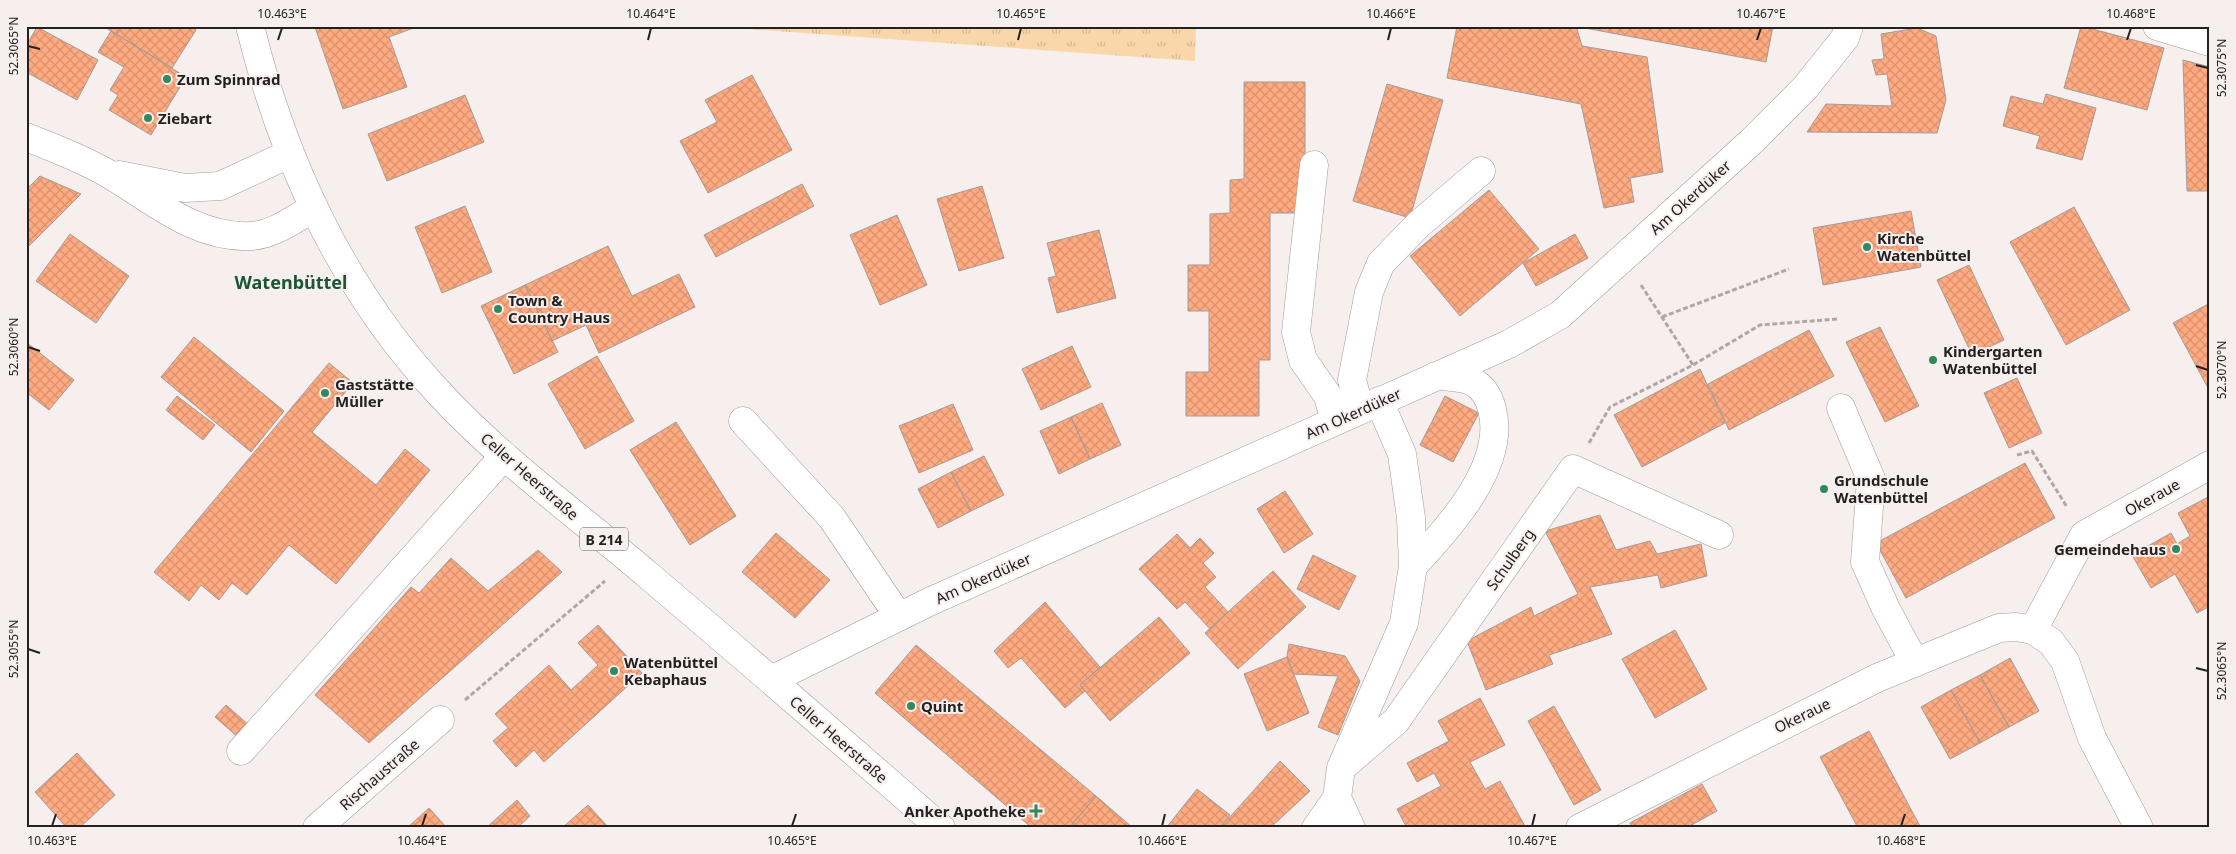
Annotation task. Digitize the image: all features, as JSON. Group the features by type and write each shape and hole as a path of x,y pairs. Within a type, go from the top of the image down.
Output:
{"street":[{"name":"Celler Heerstraße","path":"250,26 266,86 290,154 314,208 340,259 372,309 440,394 504,456 772,680 941,828"},
{"name":"Am Okerdüker","path":"772,680 929,602 1510,344 1560,315 1752,141 1806,88 1845,38 1850,26"},
{"path":"2157,26 2210,42"},
{"path":"26,137 106,172 163,210 218,234 252,236 267,232 314,208"},
{"path":"106,172 185,188 220,186 290,154"},
{"path":"1314,165 1296,332 1303,360 1328,396 1358,411 1402,454 1411,518 1412,566 1404,623 1341,768 1337,798 1316,828"},
{"path":"1358,411 1352,380 1369,292 1381,263 1419,224 1481,171"},
{"path":"1412,566 1442,535 1470,494 1486,467 1493,444 1495,420 1489,397 1476,382 1459,377 1435,376"},
{"path":"1841,408 1871,479 1865,562 1886,609 1915,663"},
{"path":"743,421 832,518 899,617"},
{"path":"241,751 504,456"},
{"name":"Okeraue","path":"2084,536 2210,465"},
{"path":"1573,469 1719,535"},
{"name":"Schulberg","path":"1341,768 1396,721 1573,469"},
{"path":"2032,630 2084,536"},
{"name":"Okeraue","path":"1580,828 1877,678 1999,628 2016,627 2032,630 2051,642 2065,661 2092,738 2139,828"},
{"name":"Rischaustraße","path":"317,828 440,720"},
{"path":"1337,798 1351,828"}],"path":[{"path":"1624,257 1693,365"},
{"path":"1662,317 1789,269"},
{"path":"1573,469 1610,407 1693,365 1760,325 1837,319"},
{"path":"2017,454 2032,451 2084,536"},
{"path":"440,720 630,560"}],"green space":[{"path":"705,26 1196,26 1195,61"}],"building":[{"path":"103,26 120,26 116,34"},
{"path":"120,26 190,26 196,30 172,68 116,34"},
{"path":"419,26 389,37 407,87 343,109 315,27"},
{"path":"1457,26 1576,26 1582,46 1647,57 1663,172 1630,178 1634,202 1604,208 1581,104 1447,78"},
{"path":"1585,26 1773,26 1766,62 1585,28"},
{"path":"2081,26 2164,48 2147,110 2064,88"},
{"path":"37,27 98,60 77,100 26,72 26,46"},
{"path":"1917,28 1936,36 1946,100 1937,133 1807,132 1826,104 1892,106 1887,74 1876,75 1872,60 1884,59 1881,34"},
{"path":"111,31 186,77 151,135 109,110 118,95 110,90 124,67 98,52"},
{"path":"2183,60 2210,67 2210,191 2187,191"},
{"path":"752,75 792,150 708,193 680,141 717,122 705,100"},
{"path":"1244,82 1305,82 1305,213 1270,213 1270,360 1259,360 1259,416 1186,416 1186,372 1209,372 1209,311 1188,311 1188,265 1210,265 1210,214 1230,213 1230,180 1244,179"},
{"path":"1387,84 1443,100 1410,218 1353,201"},
{"path":"2046,94 2096,108 2082,160 2036,148 2040,136 2003,126 2011,96 2043,104"},
{"path":"465,95 484,142 387,181 368,134"},
{"path":"40,176 81,194 26,249 26,190"},
{"path":"802,184 814,206 716,257 704,235"},
{"path":"982,186 1004,258 959,271 937,199"},
{"path":"1489,190 1539,249 1460,316 1410,256"},
{"path":"465,206 492,272 442,293 415,227"},
{"path":"2074,207 2130,310 2066,345 2010,242"},
{"name":"Kirche Watenbüttel","path":"1911,211 1921,267 1823,285 1813,228"},
{"path":"897,215 927,285 880,305 850,235"},
{"path":"1099,230 1116,298 1057,313 1048,278 1056,276 1047,243"},
{"path":"70,234 129,276 96,323 36,281"},
{"path":"1575,234 1588,258 1536,286 1523,263"},
{"path":"608,246 632,296 679,274 695,307 599,353 586,325 552,341 525,285"},
{"path":"1969,265 2004,340 1972,355 1937,280"},
{"path":"525,285 558,352 514,374 481,306"},
{"path":"2210,303 2210,387 2208,388 2173,323"},
{"path":"1880,327 1919,406 1885,422 1846,342"},
{"path":"1809,330 1834,376 1729,430 1708,384"},
{"path":"194,337 284,411 251,452 161,377"},
{"path":"26,342 74,380 49,410 26,392"},
{"path":"1072,346 1091,387 1041,410 1022,369"},
{"path":"597,356 634,421 585,449 548,384"},
{"path":"329,363 353,383 312,432 376,485 405,449 430,470 336,584 289,545 247,595 232,583 219,600 201,585 189,601 154,572"},
{"path":"1700,369 1725,423 1642,467 1614,415"},
{"path":"2017,378 2042,433 2009,448 1984,393"},
{"path":"177,396 215,425 203,440 166,410"},
{"path":"1445,396 1479,413 1453,462 1420,445"},
{"path":"1102,403 1121,445 1090,459 1071,417"},
{"path":"953,404 973,450 919,473 899,426"},
{"path":"1071,417 1090,459 1059,474 1040,431"},
{"path":"676,422 736,516 690,545 630,450"},
{"path":"984,456 1004,495 971,511 951,472"},
{"path":"2025,463 2055,518 1906,598 1876,543"},
{"path":"951,472 971,511 938,528 918,489"},
{"path":"1285,491 1313,534 1284,553 1257,509"},
{"name":"Gemeindehaus","path":"2210,496 2210,606 2197,613 2175,574 2151,588 2132,555 2171,533 2177,544 2190,536 2178,513"},
{"path":"1600,515 1616,550 1650,541 1657,554 1701,544 1707,576 1661,588 1658,575 1590,587 1612,634 1549,655 1553,664 1486,690 1467,641 1531,607 1534,616 1578,594 1545,531"},
{"path":"776,533 830,580 795,618 742,572"},
{"path":"1177,534 1190,548 1200,538 1214,553 1203,563 1216,577 1205,587 1228,612 1210,629 1185,602 1177,609 1139,569"},
{"path":"538,550 562,572 369,743 315,695 411,587 419,593 451,558 488,591"},
{"path":"1313,555 1356,576 1339,610 1297,589"},
{"path":"1273,571 1306,607 1238,669 1205,633"},
{"path":"1045,602 1100,667 1080,685 1085,691 1065,708 1021,658 1008,668 994,651"},
{"path":"1159,617 1190,653 1110,721 1080,685"},
{"path":"598,625 642,673 544,762 534,750 516,767 493,741 508,728 495,714 549,665 571,690 598,665 578,643"},
{"path":"1675,630 1707,689 1655,718 1622,659"},
{"path":"1289,644 1345,656 1360,681 1338,735 1318,727 1338,676 1293,674 1287,657"},
{"path":"916,645 1096,796 1069,828 1032,828 875,693"},
{"path":"1287,657 1309,713 1267,731 1244,674"},
{"path":"2010,658 2039,711 2009,727 1980,675"},
{"path":"1980,675 2009,727 1980,743 1951,690"},
{"path":"1951,690 1980,743 1950,759 1921,707"},
{"path":"1480,698 1505,745 1470,762 1485,789 1500,781 1526,828 1407,828 1397,809 1441,786 1434,773 1417,782 1407,763 1449,741 1438,721"},
{"path":"226,705 250,726 239,738 215,717"},
{"path":"1554,706 1601,790 1574,805 1528,721"},
{"path":"1869,731 1921,828 1858,828 1820,757"},
{"path":"77,753 115,795 79,828 67,828 35,792"},
{"path":"1280,761 1310,791 1270,828 1220,828"},
{"path":"1702,784 1717,811 1686,828 1632,828 1630,823"},
{"path":"1197,789 1230,815 1220,828 1166,828"},
{"path":"1096,796 1133,828 1069,828"},
{"path":"517,800 530,816 517,828 486,828"},
{"path":"588,805 609,828 562,828"},
{"path":"429,808 447,828 407,828"}],"place":[{"name":"Zum Spinnrad","path":"167,79"},
{"name":"Ziebart","path":"148,118"},
{"name":"Kirche Watenbüttel","path":"1867,247"},
{"name":"Town & Country Haus","path":"498,309"},
{"name":"Kindergarten Watenbüttel","path":"1933,360"},
{"name":"Gaststätte Müller","path":"325,393"},
{"name":"Grundschule Watenbüttel","path":"1824,489"},
{"name":"Gemeindehaus","path":"2176,549"},
{"name":"Watenbüttel Kebaphaus","path":"614,671"},
{"name":"Quint","path":"911,706"},
{"name":"Anker Apotheke","path":"1036,811"}],"district":[{"name":"Watenbüttel","path":"291,282"}]}
